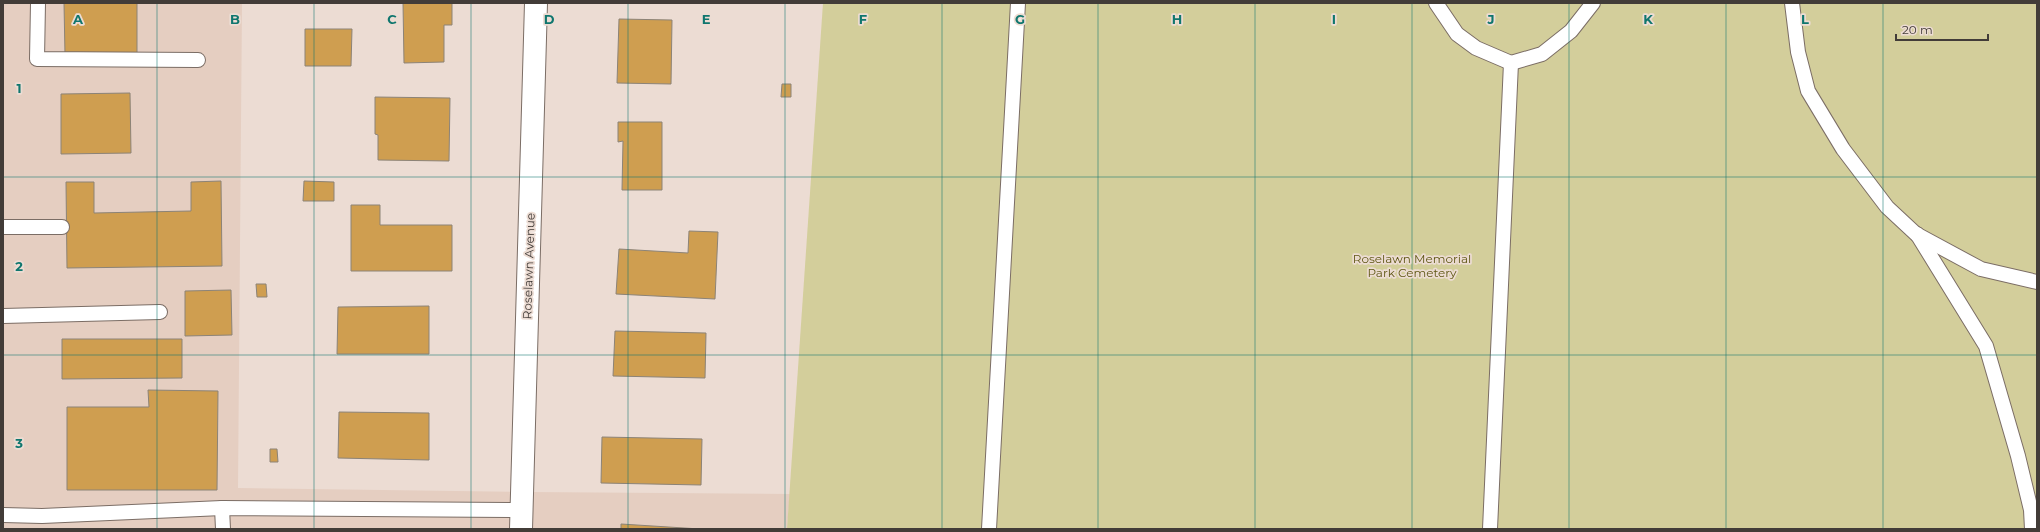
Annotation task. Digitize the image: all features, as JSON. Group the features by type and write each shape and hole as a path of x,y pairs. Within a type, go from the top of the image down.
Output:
{"street":[{"name":"Roselawn Avenue","path":"521,519 536,3"}],"lane":[{"path":"38,3 37,59 198,60"},
{"path":"989,529 1018,3"},
{"path":"1436,3 1457,34 1476,48 1511,63 1542,54 1571,31 1594,3"},
{"path":"1792,3 1798,52 1808,91 1843,149 1887,207 1916,234 1981,269 2037,282"},
{"path":"1490,529 1511,63"},
{"path":"3,227 62,227"},
{"path":"1916,234 1986,346 2018,456 2031,510 2032,529"},
{"path":"3,316 160,312"},
{"path":"222,508 223,529"},
{"path":"3,515 42,516 222,508 521,519"}],"shaded area":[{"path":"3,3 242,3 238,488 790,494 787,529 3,529"}],"green space":[{"name":"Roselawn Memorial Park Cemetery","path":"823,3 2037,3 2037,529 787,529"}],"building":[{"path":"64,3 137,3 137,54 65,55"},
{"path":"403,3 452,3 452,25 444,25 444,62 404,63"},
{"path":"619,19 672,20 671,84 617,83"},
{"path":"305,29 352,29 351,66 305,66"},
{"path":"782,84 791,84 791,97 781,97"},
{"path":"130,93 131,153 61,154 61,94"},
{"path":"375,97 450,98 449,161 378,160 378,135 375,134"},
{"path":"618,122 662,122 662,190 622,190 623,141 618,142"},
{"path":"221,181 222,266 67,268 66,182 94,182 94,213 191,211 191,182"},
{"path":"304,181 334,182 334,201 303,201"},
{"path":"351,205 380,205 380,225 452,225 452,271 351,271"},
{"path":"689,231 718,232 715,299 616,294 619,249 688,253"},
{"path":"256,284 266,284 267,297 257,297"},
{"path":"231,290 232,335 185,336 185,291"},
{"path":"429,306 429,354 337,354 338,307"},
{"path":"615,331 706,333 705,378 613,376"},
{"path":"62,339 182,339 182,378 62,379"},
{"path":"148,390 218,391 217,490 67,490 67,407 149,407"},
{"path":"339,412 429,413 429,460 338,458"},
{"path":"602,437 702,439 701,485 601,483"},
{"path":"270,449 277,449 278,462 270,462"},
{"path":"621,524 700,529 621,529"}]}
